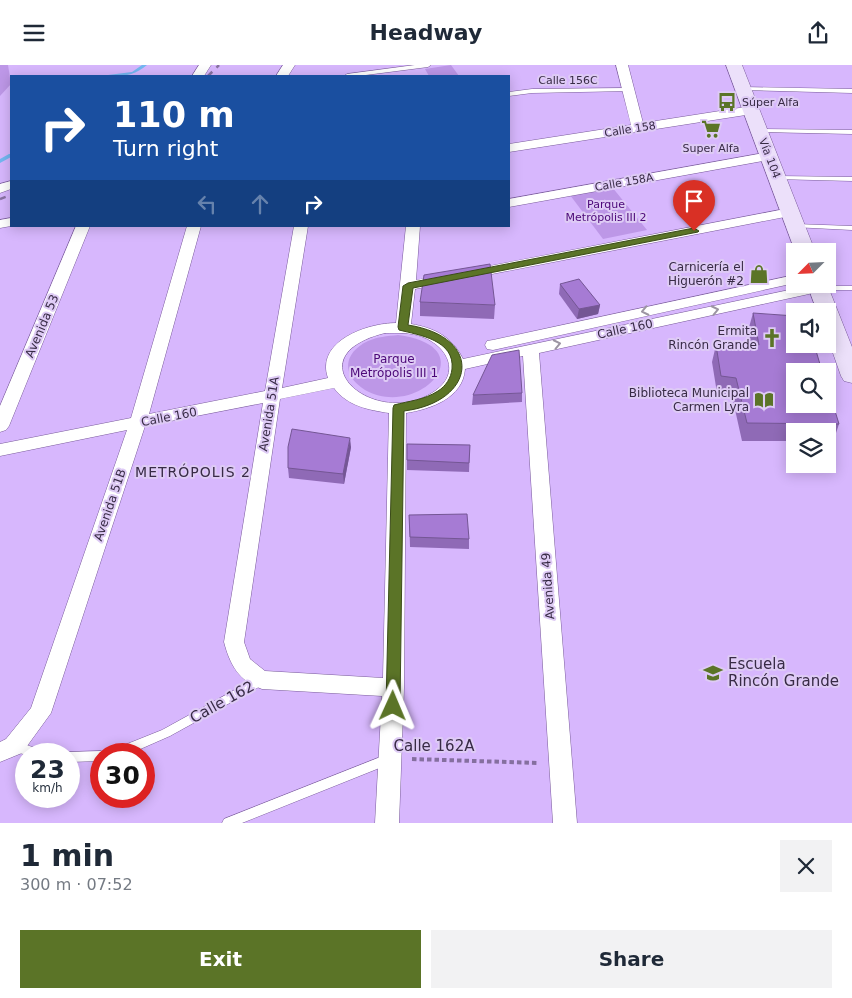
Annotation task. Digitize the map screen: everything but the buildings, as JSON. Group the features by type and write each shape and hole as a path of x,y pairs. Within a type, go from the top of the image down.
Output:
{"main road":[{"name":"Vía 104","path":"734,65 802,243"},
{"path":"836,329 847,352 852,376"}],"street":[{"path":"622,65 638,127"},
{"name":"Calle 158","path":"510,148 752,110"},
{"name":"Calle 158A","path":"510,203 769,156"},
{"path":"408,286 793,219"},
{"name":"Avenida 53","path":"0,426 83,227"},
{"name":"Avenida 51B","path":"7,749 40,713 138,423 194,227"},
{"name":"Avenida 51A","path":"262,679 246,671 238,658 234,642 272,396 301,227"},
{"path":"403,327 413,227"},
{"name":"Calle 160","path":"456,359 786,281"},
{"name":"Calle 160","path":"456,359 531,349 786,293"},
{"path":"403,327 419,330 434,336 446,343 456,359 456,375 451,385 442,394 414,406 398,408 378,406 361,401 347,393 337,382 334,370 335,359 342,347 353,338 385,328 403,327"},
{"name":"Avenida 49","path":"531,349 565,823"},
{"name":"Calle 160","path":"0,449 337,382"},
{"path":"387,823 393,688 398,408"},
{"name":"Calle 162","path":"262,679 393,688"}],"lane":[{"path":"354,75 428,65"},
{"path":"743,89 852,91"},
{"name":"Calle 156C","path":"510,94 532,91 627,90"},
{"path":"759,131 852,131"},
{"path":"777,178 852,179"},
{"path":"793,219 852,228"},
{"name":"Calle 160","path":"836,287 852,288"},
{"name":"Calle 162","path":"142,743 166,733 262,679"},
{"name":"Calle 162A","path":"228,823 391,758"}],"path":[{"name":"Calle 162A","path":"391,758 561,764"}],"green space":[{"path":"0,65 8,65 10,85 0,96"},
{"path":"451,65 458,75 428,75 425,69"},
{"name":"Parque Metrópolis III 2","path":"612,187 647,230 603,239 570,195"},
{"name":"Parque Metrópolis III 1","path":"398,335 424,342 438,353 441,366 435,378 422,389 405,396 385,397 365,390 352,378 348,364 350,358 360,346 368,341"}],"waterway":[{"path":"116,75 133,73 145,65"},
{"path":"0,161 10,156"}],"railway":[{"path":"209,75 219,65"},
{"path":"0,199 10,195"}],"place":[{"name":"Súper Alfa","path":"727,102"},
{"name":"Super Alfa","path":"711,129"},
{"name":"Carnicería el Higuerón #2","path":"759,274"},
{"name":"Ermita Rincón Grande","path":"772,338"},
{"name":"Biblioteca Municipal Carmen Lyra","path":"764,400"},
{"name":"Escuela Rincón Grande","path":"713,673"}],"district":[{"name":"METRÓPOLIS 2","path":"193,472"}],"route":[{"path":"393,706 398,408 414,406 442,394 451,385 458,365 454,353 446,343 419,330 403,327 408,286 694,231"}]}
